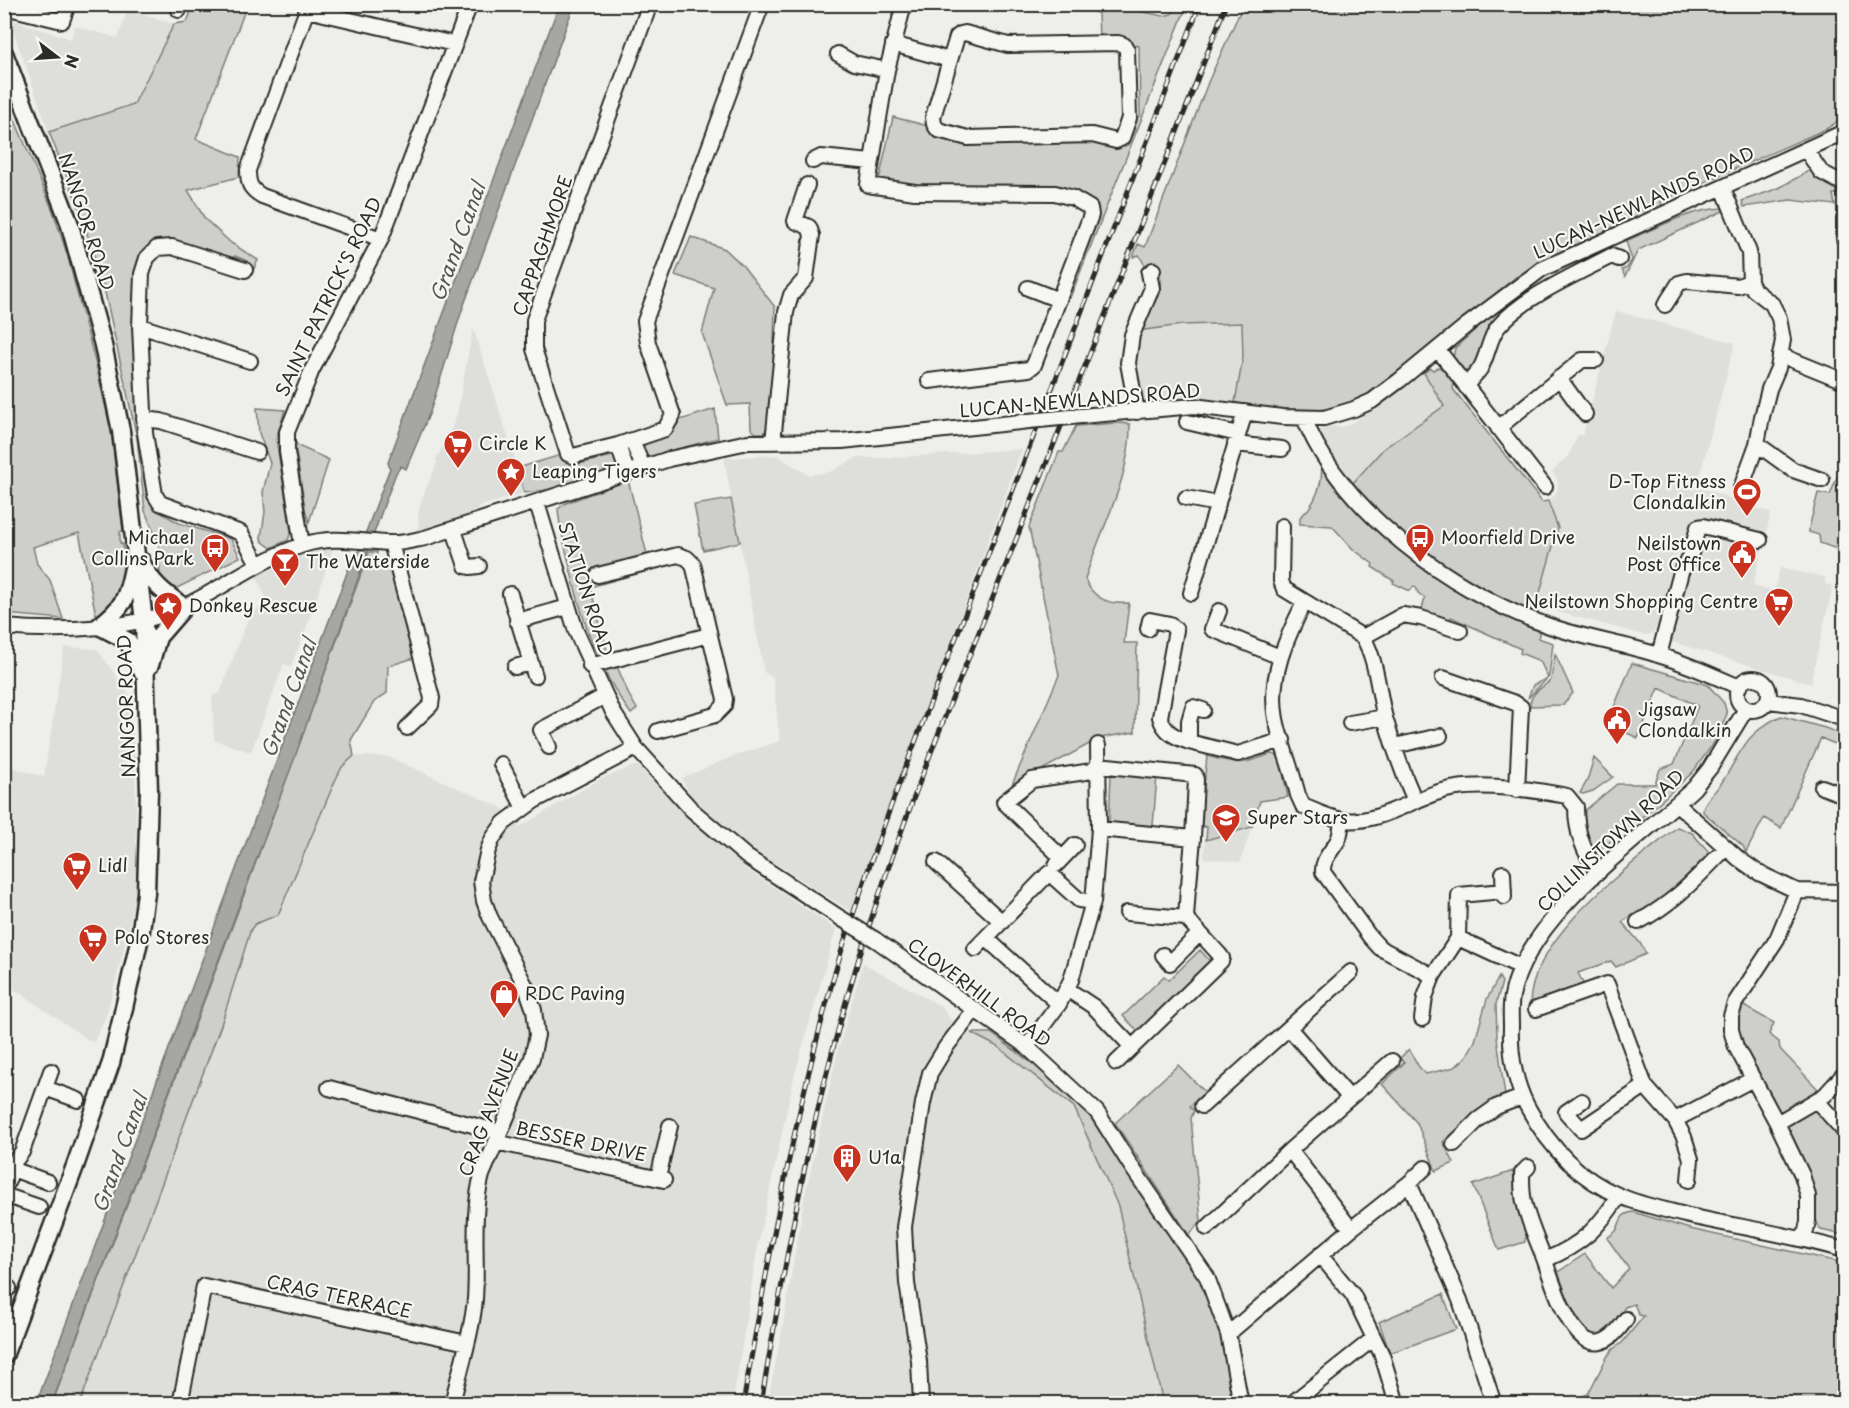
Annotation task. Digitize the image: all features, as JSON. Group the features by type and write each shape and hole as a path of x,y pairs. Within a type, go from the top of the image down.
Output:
{"main road":[{"name":"NANGOR ROAD","path":"4,53 69,222 88,290 121,431 144,621 148,850 140,937 111,1063 4,1356"},
{"path":"136,550 146,572 159,589 184,607 158,637 146,680"},
{"path":"136,550 126,599 115,614 99,626 128,642 146,680"}],"street":[{"path":"13,9 62,21 68,4"},
{"name":"SAINT PATRICK'S ROAD","path":"303,545 287,452 287,432 312,370 381,239 470,4"},
{"name":"CAPPAGHMORE","path":"650,4 534,320 534,349 568,454 573,456 632,441 665,429 673,415 648,343 645,321 762,4"},
{"path":"903,4 887,70 868,185 915,192 1048,192 1073,198 1090,208 1090,214 1034,366 1029,369 929,381"},
{"path":"381,239 262,196 252,189 248,182 248,170 308,7 454,44"},
{"path":"965,33 1008,45 1118,43 1124,45 1127,50 1129,118 1122,138 1116,141 1092,135 968,138 938,130 933,121 950,60 957,37 965,33"},
{"path":"893,44 950,60"},
{"path":"838,54 854,63 887,70"},
{"name":"LUCAN-NEWLANDS ROAD","path":"4,627 40,629 144,621 184,607 258,564 303,545 329,539 391,543 425,538 669,459 737,444 842,441 1194,406 1304,418 1324,418 1361,406 1400,381 1542,268 1845,132"},
{"path":"1806,150 1821,172 1845,184"},
{"path":"813,161 821,157 871,162"},
{"path":"773,442 786,312 791,296 806,278 812,235 809,227 795,221 807,185"},
{"path":"1723,188 1749,252 1750,282 1754,290 1772,304 1779,318 1783,340 1778,368 1769,389 1757,444 1741,488"},
{"path":"1845,219 1845,239"},
{"path":"245,270 172,247 157,248 147,258 142,274 141,326 144,419 155,495 160,504 241,533 258,564"},
{"path":"1466,387 1481,367 1500,325 1547,290 1611,256 1619,259"},
{"path":"1137,412 1128,363 1132,335 1152,288 1149,273 1153,270"},
{"path":"1665,304 1679,283 1687,280 1738,286 1750,282"},
{"path":"1028,288 1059,300"},
{"path":"141,326 250,361"},
{"path":"1438,350 1545,487"},
{"path":"1780,355 1845,381"},
{"path":"1498,428 1582,360 1596,360"},
{"path":"1559,378 1585,414"},
{"path":"1191,593 1245,411"},
{"path":"1304,418 1324,458 1368,512 1400,541 1479,595 1545,625 1659,655 1695,667 1739,687"},
{"path":"144,419 161,421 257,452"},
{"path":"1187,422 1237,439 1282,449"},
{"path":"632,441 643,467"},
{"path":"1757,444 1793,470 1822,480"},
{"path":"618,445 627,472"},
{"path":"1186,498 1218,504"},
{"name":"STATION ROAD","path":"537,503 568,607 590,666 636,748"},
{"path":"1282,526 1281,581 1284,589 1363,637 1370,649 1385,717 1415,801"},
{"path":"1659,655 1681,572 1690,557 1698,527 1703,526 1760,540"},
{"path":"454,530 466,566 479,566"},
{"path":"391,543 432,698 431,705 407,728"},
{"path":"598,575 678,555 687,558 693,564 725,699 724,706 715,715 658,731"},
{"path":"510,594 532,670 515,667"},
{"path":"1304,603 1280,657 1274,696 1276,719 1303,806 1342,820 1389,813 1430,795 1456,788 1487,786 1567,796 1576,807 1576,825 1586,855 1599,872"},
{"path":"517,621 568,607"},
{"path":"1219,611 1212,629 1280,657"},
{"path":"1363,637 1403,615 1460,631"},
{"path":"1148,629 1150,620 1170,624 1176,630 1160,717 1164,728 1172,735 1189,742 1238,754 1283,740"},
{"path":"590,666 709,635"},
{"path":"1443,678 1521,707 1517,790"},
{"path":"1758,679 1769,689 1768,701 1758,710 1746,709 1737,698 1739,687 1745,680 1758,679"},
{"path":"549,747 541,730 605,696"},
{"path":"1768,701 1801,705 1845,719"},
{"path":"1189,742 1189,721 1193,707 1203,710"},
{"name":"COLLINSTOWN ROAD","path":"1746,709 1710,768 1694,788 1599,872 1552,920 1536,940 1521,967 1512,996 1511,1045 1517,1080 1522,1097 1550,1142 1575,1169 1619,1196 1670,1211 1845,1250"},
{"path":"1350,723 1385,717"},
{"path":"1394,746 1440,736"},
{"path":"1026,1046 1034,1039 1067,990 1093,902 1099,829 1098,745"},
{"name":"CRAG AVENUE","path":"452,1404 475,1298 476,1212 479,1188 532,1058 537,1035 534,1010 526,987 486,908 481,882 485,859 493,838 504,823 524,808 636,748"},
{"name":"CLOVERHILL ROAD","path":"636,748 692,810 747,857 876,940 1026,1046 1097,1112 1207,1277 1228,1334 1241,1404"},
{"path":"501,764 524,808"},
{"path":"1098,765 1195,775 1193,838 1186,918"},
{"path":"1061,857 1004,802 1032,780 1092,771 1098,765"},
{"path":"1822,787 1845,795"},
{"path":"1677,804 1726,848 1759,873 1797,891 1845,892"},
{"path":"1342,820 1339,838 1327,856 1323,872 1380,948 1433,976"},
{"path":"1099,829 1193,838"},
{"path":"975,950 1049,873 1061,857 1075,845"},
{"path":"1638,922 1669,903 1693,883 1726,848"},
{"path":"936,862 1002,922"},
{"path":"1049,873 1079,900 1093,902"},
{"path":"1422,1019 1425,997 1433,976 1458,938 1459,896 1504,894 1503,873"},
{"path":"1797,891 1777,939 1735,1003 1731,1016 1731,1030 1736,1047 1802,1175 1808,1196 1808,1221 1804,1240"},
{"path":"1116,1063 1222,958 1186,918 1127,913"},
{"path":"1162,955 1170,963 1200,933"},
{"path":"1458,938 1521,967"},
{"path":"987,939 1059,1004"},
{"path":"1202,1106 1351,972"},
{"path":"1536,1009 1607,984 1645,1086 1676,1120 1684,1137 1691,1159 1689,1180"},
{"path":"1067,990 1094,1007 1132,1047"},
{"path":"921,1404 919,1361 907,1283 904,1227 919,1124 930,1073 946,1047 975,1009"},
{"path":"1288,1028 1349,1097"},
{"path":"1207,1228 1290,1150 1392,1061"},
{"path":"39,1208 4,1193 15,1161 22,1152 51,1071"},
{"path":"1777,1123 1817,1101 1845,1074"},
{"path":"1676,1120 1753,1079"},
{"path":"1582,1101 1566,1112 1581,1129 1645,1086"},
{"path":"45,1088 78,1100"},
{"name":"BESSER DRIVE","path":"329,1088 498,1137 661,1179 670,1126"},
{"path":"1454,1144 1478,1120 1496,1107 1522,1097"},
{"path":"1817,1101 1845,1131"},
{"path":"1290,1150 1351,1229"},
{"path":"1228,1334 1351,1229 1409,1183 1425,1167"},
{"path":"1528,1167 1522,1173 1523,1198 1561,1306 1574,1330 1584,1339 1595,1342 1605,1340 1618,1332 1626,1319"},
{"path":"12,1169 48,1182"},
{"path":"1409,1183 1460,1300 1494,1404"},
{"path":"1545,1260 1575,1245 1599,1226 1619,1196"},
{"path":"1320,1255 1353,1295 1374,1338 1397,1404"},
{"name":"CRAG TERRACE","path":"180,1404 204,1286 467,1343"},
{"path":"1291,1404 1374,1338"}],"shaded area":[{"path":"189,5 247,5 196,139 240,157 239,177 188,190 205,219 231,243 258,260 251,275 247,261 235,256 230,261 169,243 144,264 141,420 153,508 179,523 231,539 240,557 175,589 164,586 160,580 159,544 145,511 137,438 104,288 79,208 49,132 134,104 174,24 187,22 192,9"},
{"path":"559,5 574,5 461,313 430,412 406,469 401,466 396,473 295,757 52,1403 36,1404 351,562 358,553 390,468 388,463 390,457"},
{"path":"1078,5 1111,5 1163,16 1171,14 1181,5 1187,5 1070,298 1065,297 1095,216 1076,197 910,188 879,180 893,117 928,126 936,137 966,146 974,146 975,143 1093,140 1112,146 1134,117 1140,116 1139,46 1099,39 1098,13"},
{"path":"1243,5 1844,5 1844,117 1826,129 1661,201 1662,208 1595,237 1516,277 1385,383 1353,403 1340,407 1311,410 1240,404 1235,402 1243,357 1242,323 1182,325 1137,331 1158,296 1161,280 1155,261 1147,269 1139,255 1133,257 1138,244 1145,247 1209,80"},
{"path":"128,9 174,24 134,104 49,132 9,19 71,39 75,26 118,38"},
{"path":"4,94 53,211 67,254 111,431 123,530 120,532 120,543 123,544 124,566 122,586 118,594 106,609 96,615 79,533 33,547 37,564 50,580 63,619 5,614"},
{"path":"1812,169 1838,191 1839,194 1833,194 1835,205 1790,200 1744,207 1742,201 1779,188"},
{"path":"1722,208 1723,211 1638,250 1625,277 1622,270 1627,268 1632,260 1626,241 1685,216"},
{"path":"691,237 725,249 743,266 775,307 772,394 764,433 756,433 751,429 750,404 727,405 702,333 714,288 675,275"},
{"path":"1502,310 1504,314 1489,326 1472,368 1466,372 1453,358 1455,348 1487,319"},
{"path":"1616,311 1735,343 1697,486 1771,513 1753,585 1774,591 1780,568 1825,577 1825,584 1833,586 1812,684 1672,642 1677,622 1674,621 1685,582 1691,576 1699,546 1684,554 1678,552 1657,627 1652,634 1644,635 1536,606 1558,528 1548,501 1558,488 1557,479 1552,472 1568,456 1578,435 1583,435"},
{"path":"1242,322 1243,357 1235,402 1186,397 1143,402 1138,398 1132,369 1137,331 1182,325"},
{"path":"473,328 524,493 481,506 466,518 414,533 419,525 418,514 421,501 438,461 435,461 457,414"},
{"path":"1438,367 1443,369 1454,383 1453,389 1542,502 1548,501 1558,528 1534,614 1484,588 1413,542 1391,524 1353,483 1383,449 1444,406 1424,373 1430,368 1433,370"},
{"path":"1424,373 1445,406 1383,449 1353,483 1328,454 1317,432 1324,426 1343,427 1357,420"},
{"path":"257,408 285,410 276,439 291,532 288,540 271,548 261,538 265,512 263,492 270,463 259,433"},
{"path":"715,409 718,438 646,458 642,451 646,441 670,431 680,420"},
{"path":"1130,424 1126,464 1085,579 1097,596 1108,602 1129,603 1124,643 1137,643 1135,732 1100,738 1011,787 1059,675 1029,527 1059,452 1063,452 1076,426"},
{"path":"294,440 298,446 329,460 309,522 306,514"},
{"path":"1022,449 852,912 746,845 690,795 682,778 734,756 780,741 773,678 764,672 724,458 776,455 809,475 830,472 856,458"},
{"path":"564,454 569,461 579,464 617,455 621,466 616,470 561,488 524,493 518,468"},
{"path":"1321,464 1350,500 1480,602 1540,630 1538,638 1553,643 1549,677 1540,661 1520,653 1521,649 1451,617 1448,622 1421,612 1425,598 1418,593 1416,587 1408,590 1393,583 1394,581 1372,567 1373,564 1353,549 1332,526 1300,524 1300,517 1314,501 1321,479"},
{"path":"1844,465 1844,546 1839,550 1820,543 1819,535 1809,532 1809,528 1818,493 1830,495"},
{"path":"628,480 651,570 590,587 608,654 617,666 637,709 631,714 608,678 584,621 558,509 566,503"},
{"path":"731,499 740,542 703,550 694,505"},
{"path":"333,548 309,621 291,666 284,664 251,752 214,740 212,696 220,693 245,626 254,611 268,602 256,576 302,555"},
{"path":"369,552 377,552 375,564 392,569 414,658 388,666 387,693 374,702 351,740 354,756 342,767 335,781 278,915 255,924 251,929 221,1025 80,1403 52,1404 238,911"},
{"path":"64,647 97,649 129,694 135,760 137,881 128,933 106,1017 93,1043 5,983 5,765 44,777"},
{"path":"1555,654 1573,693 1563,705 1530,706 1532,697 1551,680"},
{"path":"1632,663 1708,685 1724,703 1727,714 1716,740 1692,773 1651,810 1594,854 1583,824 1583,812 1617,784 1655,784 1660,769 1674,764 1698,706 1659,688 1638,738 1607,724"},
{"path":"1548,678 1528,698 1533,685"},
{"path":"1781,716 1844,735 1844,748 1821,738 1781,828 1764,818 1746,852 1743,846 1703,812 1703,808 1754,734"},
{"path":"1270,754 1280,758 1288,797 1260,801 1252,827 1206,840 1207,827 1200,826 1207,756 1225,761 1245,762"},
{"path":"354,756 389,757 502,808 520,827 600,779 637,765 690,819 745,868 836,929 794,1077 758,1244 733,1403 80,1404 221,1025 251,929 310,836 342,767"},
{"path":"1594,758 1613,777 1593,791 1580,793 1587,781"},
{"path":"1111,774 1157,776 1153,826 1109,823"},
{"name":"Super Stars","path":"1252,827 1240,862 1204,858 1205,841"},
{"path":"1677,827 1692,833 1708,851 1706,861 1648,916 1639,911 1622,922 1646,954 1616,967 1611,961 1578,973 1585,987 1530,1005 1534,980 1546,954 1564,930 1609,883"},
{"path":"1200,950 1210,961 1138,1031 1123,1016 1164,976 1169,980"},
{"path":"863,963 941,1006 950,1019 998,1047 1074,1107 1118,1206 1163,1403 767,1404 804,1199 838,1050"},
{"path":"1499,977 1502,982 1496,1004 1497,1037 1505,1096 1475,1114 1443,1142 1454,1163 1436,1171 1417,1123 1382,1084 1404,1063 1400,1058 1409,1049 1419,1067 1426,1074 1455,1067 1466,1057 1475,1041 1487,999"},
{"path":"1742,1005 1774,1023 1769,1034 1779,1042 1780,1049 1817,1088 1824,1116 1844,1141 1844,1235 1821,1230 1818,1225 1784,1120 1766,1093 1738,1038 1737,1021"},
{"path":"971,1033 991,1033 1059,1083 1094,1119 1203,1280 1222,1337 1234,1403 1163,1403 1118,1206 1074,1107 998,1047"},
{"path":"1178,1065 1205,1092 1190,1106 1194,1111 1191,1118 1201,1221 1189,1235 1115,1123"},
{"path":"1513,1171 1518,1205 1529,1236 1525,1242 1499,1250 1473,1185"},
{"path":"1633,1212 1690,1229 1844,1263 1844,1403 1566,1403 1588,1394 1607,1357 1644,1316 1639,1315 1634,1304 1625,1307 1617,1320 1618,1324 1598,1339 1583,1326 1578,1318 1558,1272 1585,1254 1611,1288 1629,1269 1607,1238 1616,1231 1623,1217"},
{"path":"1443,1294 1456,1329 1390,1353 1379,1322"}],"railway":[{"path":"743,1404 794,1135 806,1082 849,926 901,780 1200,4"},
{"path":"761,1404 780,1292 814,1125 842,1016 874,911 928,762 1226,4"}],"place":[{"name":"Circle K","path":"458,470"},
{"name":"Leaping Tigers","path":"511,498"},
{"name":"D-Top Fitness Clondalkin","path":"1747,518"},
{"name":"Moorfield Drive","path":"1420,564"},
{"name":"Michael Collins Park","path":"215,574"},
{"name":"Neilstown Post Office","path":"1742,580"},
{"name":"The Waterside","path":"285,588"},
{"name":"Neilstown Shopping Centre","path":"1779,628"},
{"name":"Donkey Rescue","path":"168,632"},
{"name":"Jigsaw Clondalkin","path":"1617,746"},
{"name":"Super Stars","path":"1226,844"},
{"name":"Lidl","path":"77,892"},
{"name":"Polo Stores","path":"93,964"},
{"name":"RDC Paving","path":"504,1020"},
{"name":"U1a","path":"847,1184"}],"water label":[{"name":"Grand Canal","path":"458,242"},
{"name":"Grand Canal","path":"289,698"},
{"name":"Grand Canal","path":"120,1153"}]}
